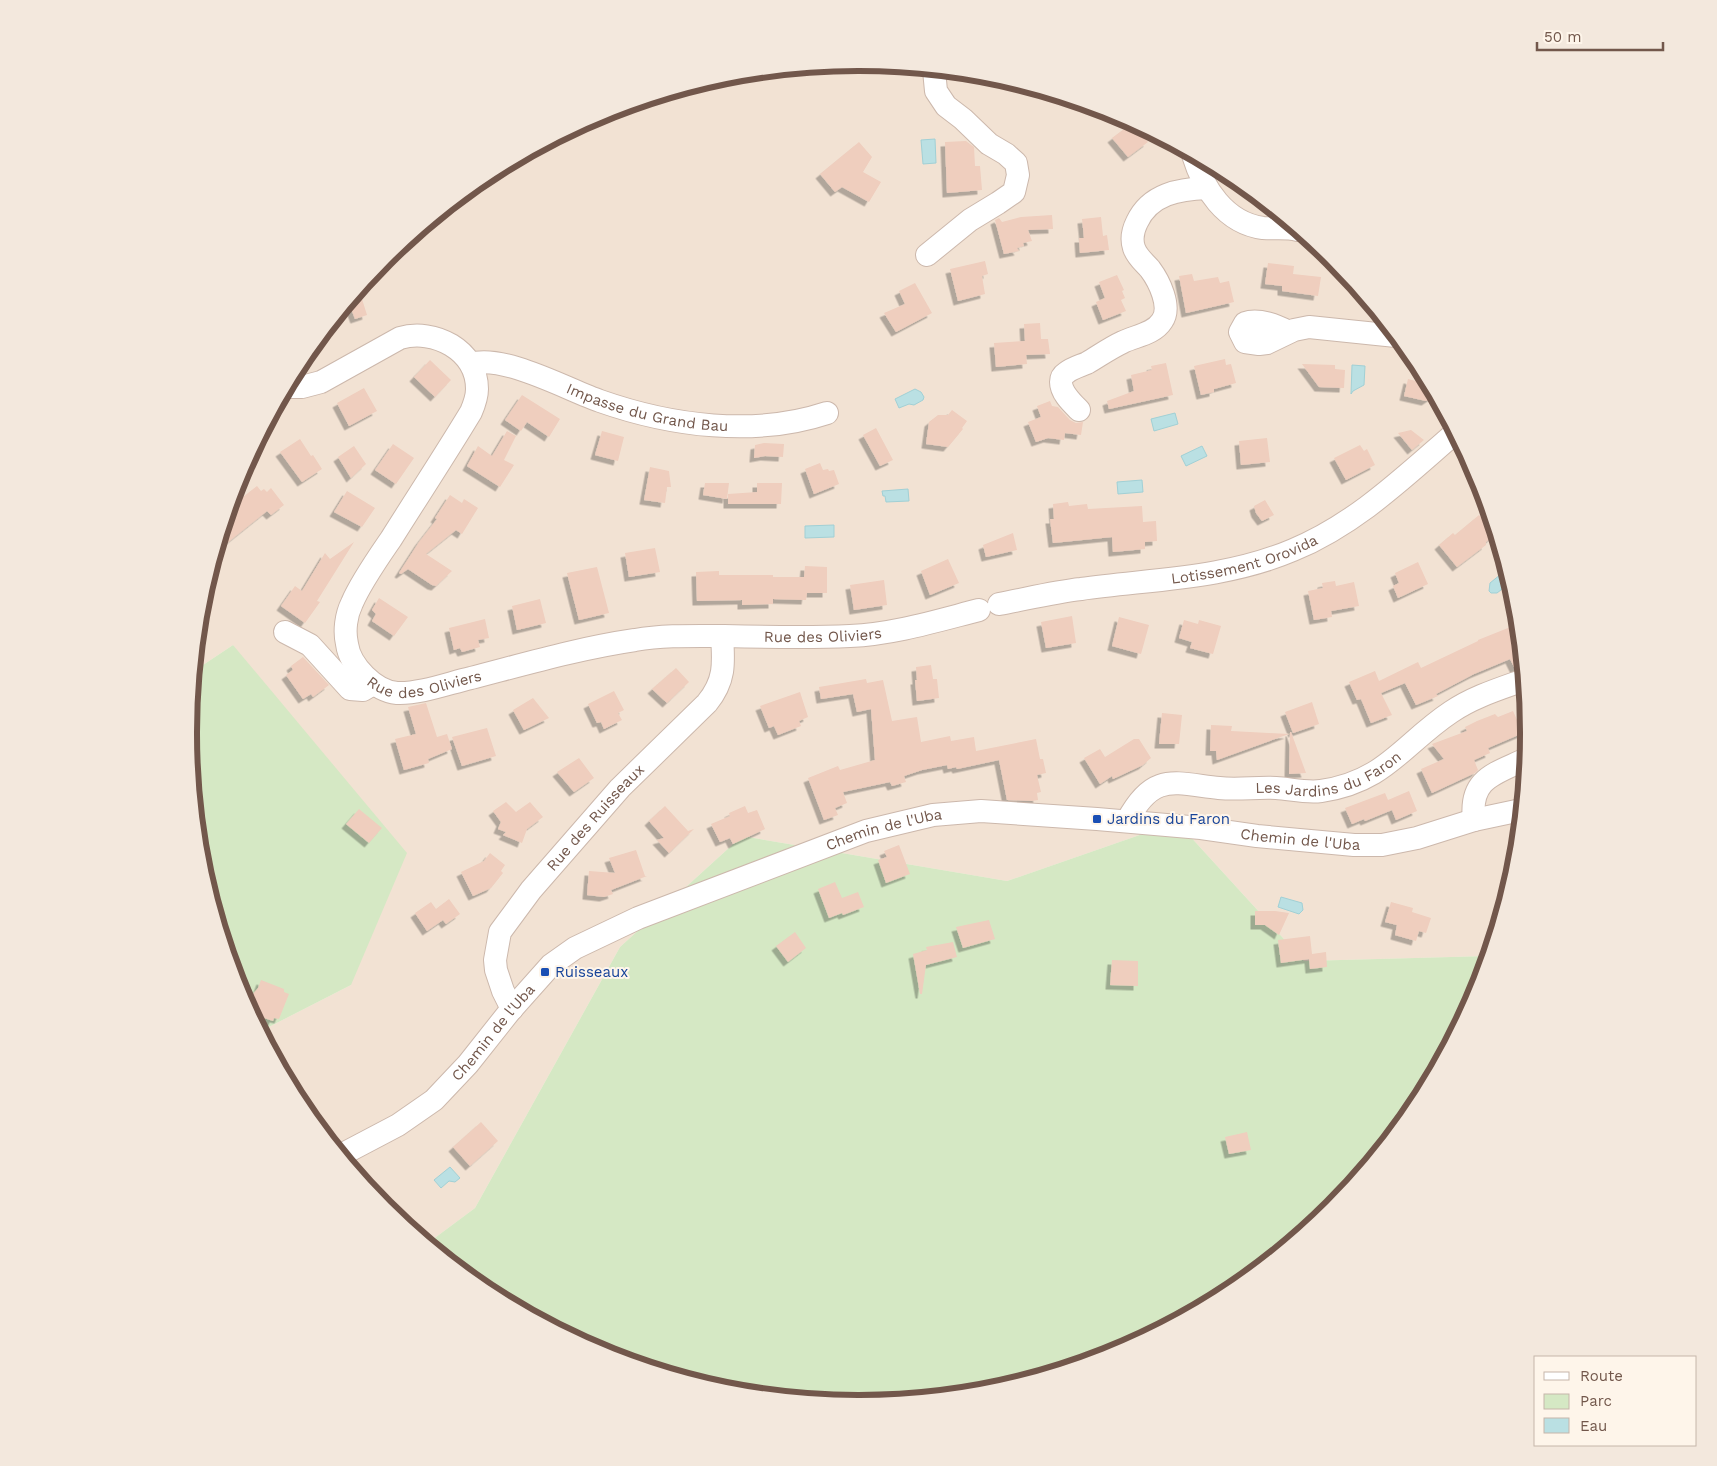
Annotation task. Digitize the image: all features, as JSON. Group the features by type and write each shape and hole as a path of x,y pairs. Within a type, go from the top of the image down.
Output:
{"street":[{"path":"927,255 970,220 1014,192 1018,175 1016,164 1011,159 989,144 963,119 946,106 936,91 935,76"},
{"path":"1197,165 1203,182 1226,211 1247,224 1262,228 1286,228"},
{"path":"1079,410 1062,388 1062,377 1067,372 1087,363 1120,343 1153,330 1160,325 1165,315 1165,302 1154,274 1137,255 1134,247 1133,232 1139,218 1153,201 1160,196 1194,188 1207,188"},
{"path":"1289,332 1309,327 1388,335"},
{"name":"Rue des Oliviers","path":"294,387 320,382 400,338 411,335 422,335 439,339 457,349 470,364 477,382 478,391 471,412 380,555 348,612 346,623 347,646 356,664 372,684 387,691 407,692 618,642 645,638 867,635 909,628 989,607"},
{"name":"Impasse du Grand Bau","path":"470,364 482,362 503,365 527,372 604,403 689,422 726,425 786,423 828,413"},
{"name":"Lotissement Orovida","path":"989,607 1081,589 1210,574 1268,560 1318,538 1368,507 1401,482 1450,437"},
{"path":"285,632 310,645 350,689 363,690 372,684"},
{"name":"Rue des Ruisseaux","path":"512,1008 503,991 496,970 495,960 500,932 531,890 620,788 708,704 719,686 723,670 722,636"},
{"name":"Les Jardins du Faron","path":"1127,821 1143,797 1156,788 1168,783 1191,783 1238,789 1277,788 1312,792 1349,785 1371,776 1393,761 1422,733 1454,710 1478,698 1518,682"},
{"path":"1474,820 1473,801 1478,789 1495,774 1519,762"},
{"name":"Chemin de l'Uba","path":"347,1152 398,1125 426,1107 468,1064 512,1008 557,960 584,942 638,918 866,832 934,815 961,812 991,812 1127,821 1201,828 1257,836 1368,846 1402,842 1474,820 1516,811"}],"shaded area":[{"path":"858,71 945,77 988,84 1071,106 1151,139 1189,160 1226,183 1295,235 1356,297 1384,330 1432,402 1452,440 1470,480 1498,562 1508,604 1519,690 1519,776 1515,819 1508,862 1498,904 1481,956 1304,961 1177,822 1007,881 742,836 620,947 475,1208 433,1239 391,1201 333,1136 285,1064 266,1028 351,985 233,645 200,667 209,604 219,562 247,480 265,440 285,402 333,330 361,297 422,235 491,183 528,160 566,139 646,106 729,84 772,77"}],"green space":[{"path":"233,645 407,853 351,985 266,1028 247,986 232,946 209,862 198,776 197,733 200,667"},
{"path":"1177,822 1304,961 1481,956 1452,1026 1432,1064 1409,1101 1384,1136 1356,1169 1295,1231 1226,1283 1151,1327 1071,1360 1030,1372 988,1382 945,1389 858,1395 772,1389 729,1382 646,1360 566,1327 491,1283 433,1239 475,1208 620,947 742,836 1007,881"}],"water":[{"path":"935,139 936,163 923,164 921,140"},
{"path":"1352,365 1365,366 1364,385 1351,394"},
{"path":"915,389 921,392 924,397 923,400 914,405 909,404 899,408 895,399"},
{"path":"1175,413 1178,424 1154,431 1151,419"},
{"path":"1202,446 1207,456 1186,466 1181,456"},
{"path":"1142,480 1143,492 1118,494 1117,482"},
{"path":"908,489 909,501 886,502 882,491"},
{"path":"834,525 834,537 805,538 805,526"},
{"path":"1501,574 1504,588 1497,593 1491,593 1489,591 1490,583"},
{"path":"1281,897 1302,903 1303,910 1299,914 1278,907"},
{"path":"450,1167 460,1178 455,1182 449,1181 441,1188 434,1180"}],"building":[{"path":"1125,128 1142,135 1148,142 1128,157 1112,138"},
{"path":"966,141 974,147 975,166 980,166 982,190 947,193 945,142"},
{"path":"859,142 872,157 863,172 881,182 869,202 842,187 835,192 820,174"},
{"path":"1052,215 1053,229 1028,230 1032,241 1023,243 1024,246 1017,248 1019,251 1004,254 995,220 999,218 1002,222 1021,217"},
{"path":"1101,217 1103,236 1107,235 1109,250 1080,253 1079,238 1084,238 1082,219"},
{"path":"985,261 988,274 982,276 985,294 958,301 950,269"},
{"path":"1268,263 1294,266 1293,274 1321,277 1318,296 1282,291 1282,286 1265,284"},
{"path":"1192,274 1194,281 1218,277 1220,283 1229,281 1234,302 1186,313 1179,276"},
{"path":"1117,275 1124,290 1122,291 1125,298 1121,300 1126,311 1103,320 1096,302 1105,298 1099,282"},
{"path":"915,283 932,313 896,332 884,313 905,304 899,291"},
{"path":"362,299 367,315 355,319 351,309 358,300"},
{"path":"1040,323 1041,339 1048,339 1050,354 1026,355 1027,364 996,367 994,343 1025,341 1024,324"},
{"path":"1225,359 1226,365 1231,364 1236,383 1201,395 1194,366"},
{"path":"430,360 451,380 435,397 414,377"},
{"path":"1166,363 1173,395 1109,409 1107,401 1134,391 1131,375 1152,370 1151,366"},
{"path":"1302,364 1335,365 1335,369 1345,370 1344,388 1319,387"},
{"path":"1408,379 1419,382 1430,398 1426,401 1404,396"},
{"path":"364,388 377,411 349,426 337,403"},
{"path":"522,395 560,419 549,437 527,422 521,431 505,420"},
{"path":"1050,401 1052,406 1058,407 1070,420 1076,423 1083,422 1081,435 1065,433 1064,440 1048,438 1036,442 1028,422 1041,417 1037,406"},
{"path":"952,410 967,421 963,429 948,447 926,444 929,422 938,415 948,415"},
{"path":"876,428 893,460 880,466 863,435"},
{"path":"1411,430 1424,440 1412,450 1398,433"},
{"path":"507,431 516,436 504,460 514,465 500,487 467,466 478,446 492,456"},
{"path":"602,431 624,437 618,461 595,455"},
{"path":"1267,438 1270,462 1241,465 1239,441"},
{"path":"300,439 322,469 302,482 280,452"},
{"path":"764,443 784,444 783,457 765,456 754,458 755,445"},
{"path":"393,444 414,458 396,484 375,470"},
{"path":"1360,445 1364,451 1367,449 1375,465 1346,480 1334,458"},
{"path":"354,446 366,464 351,478 338,457"},
{"path":"820,463 823,470 834,470 839,484 814,494 805,469"},
{"path":"650,467 669,471 671,487 667,487 665,503 644,500"},
{"path":"705,483 729,483 727,499 703,495"},
{"path":"757,483 782,483 781,504 728,504 728,494 757,492"},
{"path":"257,486 261,491 264,489 267,492 271,488 284,505 271,515 267,511 224,545 232,520 240,500"},
{"path":"347,491 375,508 362,527 334,512"},
{"path":"450,495 462,503 464,499 478,508 462,534 456,530 426,554 452,571 436,586 408,569 401,574 399,573 437,519 435,518"},
{"path":"1265,500 1274,515 1262,521 1256,513 1254,506"},
{"path":"1068,502 1069,506 1087,504 1088,509 1142,506 1143,522 1156,521 1157,541 1145,542 1145,549 1113,552 1112,537 1053,543 1050,519 1054,519 1053,504"},
{"path":"1479,515 1486,524 1491,538 1486,542 1486,545 1457,567 1439,545 1453,533 1455,535"},
{"path":"1013,533 1017,550 986,557 983,545"},
{"path":"354,542 317,601 320,602 305,623 281,606 295,586 302,591 325,553 330,559"},
{"path":"655,548 660,572 629,577 625,553"},
{"path":"948,559 959,583 930,595 921,571"},
{"path":"1418,562 1428,584 1398,598 1393,586 1399,583 1395,573"},
{"path":"805,566 827,567 827,593 807,593 806,600 773,599 773,604 742,605 742,600 697,601 696,572 719,571 719,575 804,577"},
{"path":"597,567 609,613 579,620 567,573"},
{"path":"884,580 887,605 854,610 850,585"},
{"path":"1335,581 1336,586 1354,582 1359,606 1331,611 1332,617 1314,620 1308,591 1323,588 1322,583"},
{"path":"379,598 408,617 394,636 372,621 376,614 372,610"},
{"path":"540,599 546,623 517,630 512,606"},
{"path":"1072,616 1076,643 1046,648 1041,622"},
{"path":"1119,617 1149,625 1141,654 1112,646"},
{"path":"485,619 489,638 478,640 480,647 462,652 460,648 454,650 449,628"},
{"path":"1184,620 1198,624 1199,620 1221,626 1213,654 1190,648 1192,642 1179,638"},
{"path":"1512,627 1517,668 1515,669 1510,659 1474,674 1436,694 1438,696 1416,705 1405,683 1381,693 1392,715 1371,723 1361,699 1357,700 1349,682 1375,671 1379,681 1418,662 1421,668 1478,640"},
{"path":"303,657 329,685 313,697 311,694 303,699 286,675 293,670 291,666"},
{"path":"931,665 933,679 937,679 939,698 917,701 916,667"},
{"path":"676,668 689,682 667,703 652,689"},
{"path":"866,679 867,683 883,680 892,721 917,717 921,742 950,736 951,741 974,737 976,751 1036,739 1040,759 1043,759 1046,773 1037,775 1041,792 1037,793 1038,800 1007,800 999,760 957,769 956,767 948,769 947,765 922,770 904,776 906,782 892,786 890,782 843,792 847,803 835,808 838,815 824,820 808,778 838,766 840,770 875,760 871,709 857,712 853,694 821,699 819,687"},
{"path":"614,691 624,710 618,713 622,720 604,729 601,722 597,723 588,704"},
{"path":"800,692 808,717 799,721 801,726 778,735 774,726 769,728 760,706"},
{"path":"533,698 549,718 524,730 513,710"},
{"path":"1312,702 1319,724 1293,733 1285,712"},
{"path":"426,703 437,737 447,734 452,749 428,759 429,763 404,770 395,739 416,734 408,707"},
{"path":"1513,711 1520,726 1520,734 1488,748 1490,753 1474,760 1478,770 1475,773 1432,793 1421,769 1444,759 1432,744 1467,731 1465,727 1477,721 1495,714 1498,717"},
{"path":"1162,713 1182,715 1179,744 1159,744"},
{"path":"1211,725 1232,726 1231,731 1289,734 1217,760 1216,751 1210,751"},
{"path":"487,728 496,756 462,766 452,737"},
{"path":"1291,732 1306,773 1289,774"},
{"path":"1134,739 1139,739 1151,758 1143,765 1113,779 1112,776 1100,784 1084,758 1100,749 1105,757"},
{"path":"579,758 594,778 574,792 557,772"},
{"path":"1409,791 1417,811 1396,820 1392,810 1352,824 1345,808 1385,793 1388,800"},
{"path":"506,802 516,812 530,802 543,817 527,829 522,843 503,835 506,832 498,829 501,822 493,811"},
{"path":"665,806 688,831 694,829 669,853 657,840 664,838 649,821"},
{"path":"745,806 748,813 757,810 765,829 733,844 730,838 720,842 711,824 730,816 729,813"},
{"path":"359,809 382,828 369,843 346,824"},
{"path":"899,845 910,874 886,883 878,860 887,857 884,851"},
{"path":"636,850 645,876 647,876 611,890 613,894 604,897 587,895 589,871 615,873 609,858"},
{"path":"490,853 505,865 501,871 503,873 491,888 473,896 461,872 484,861"},
{"path":"835,882 842,898 858,892 864,907 829,918 818,889"},
{"path":"449,899 460,914 446,924 443,920 427,931 415,913 431,902 436,909"},
{"path":"1391,902 1413,908 1412,912 1431,918 1426,933 1419,931 1416,941 1395,935 1397,925 1385,922"},
{"path":"1255,911 1289,913 1279,935 1265,925 1255,925"},
{"path":"989,920 995,939 963,948 956,927"},
{"path":"795,932 806,948 788,962 776,946"},
{"path":"1310,936 1312,954 1326,952 1327,967 1310,969 1309,959 1281,963 1278,940"},
{"path":"953,942 957,957 926,965 922,994 920,994 913,954 927,950 926,947"},
{"path":"1112,960 1138,961 1138,986 1110,985"},
{"path":"261,980 284,989 284,992 289,994 279,1019 274,1018 273,1021 261,1017 251,996 258,988"},
{"path":"481,1122 498,1141 470,1166 453,1147"},
{"path":"1247,1132 1251,1150 1229,1154 1225,1137"}],"place":[{"name":"Jardins du Faron","path":"1097,819"},
{"name":"Ruisseaux","path":"545,972"}]}
